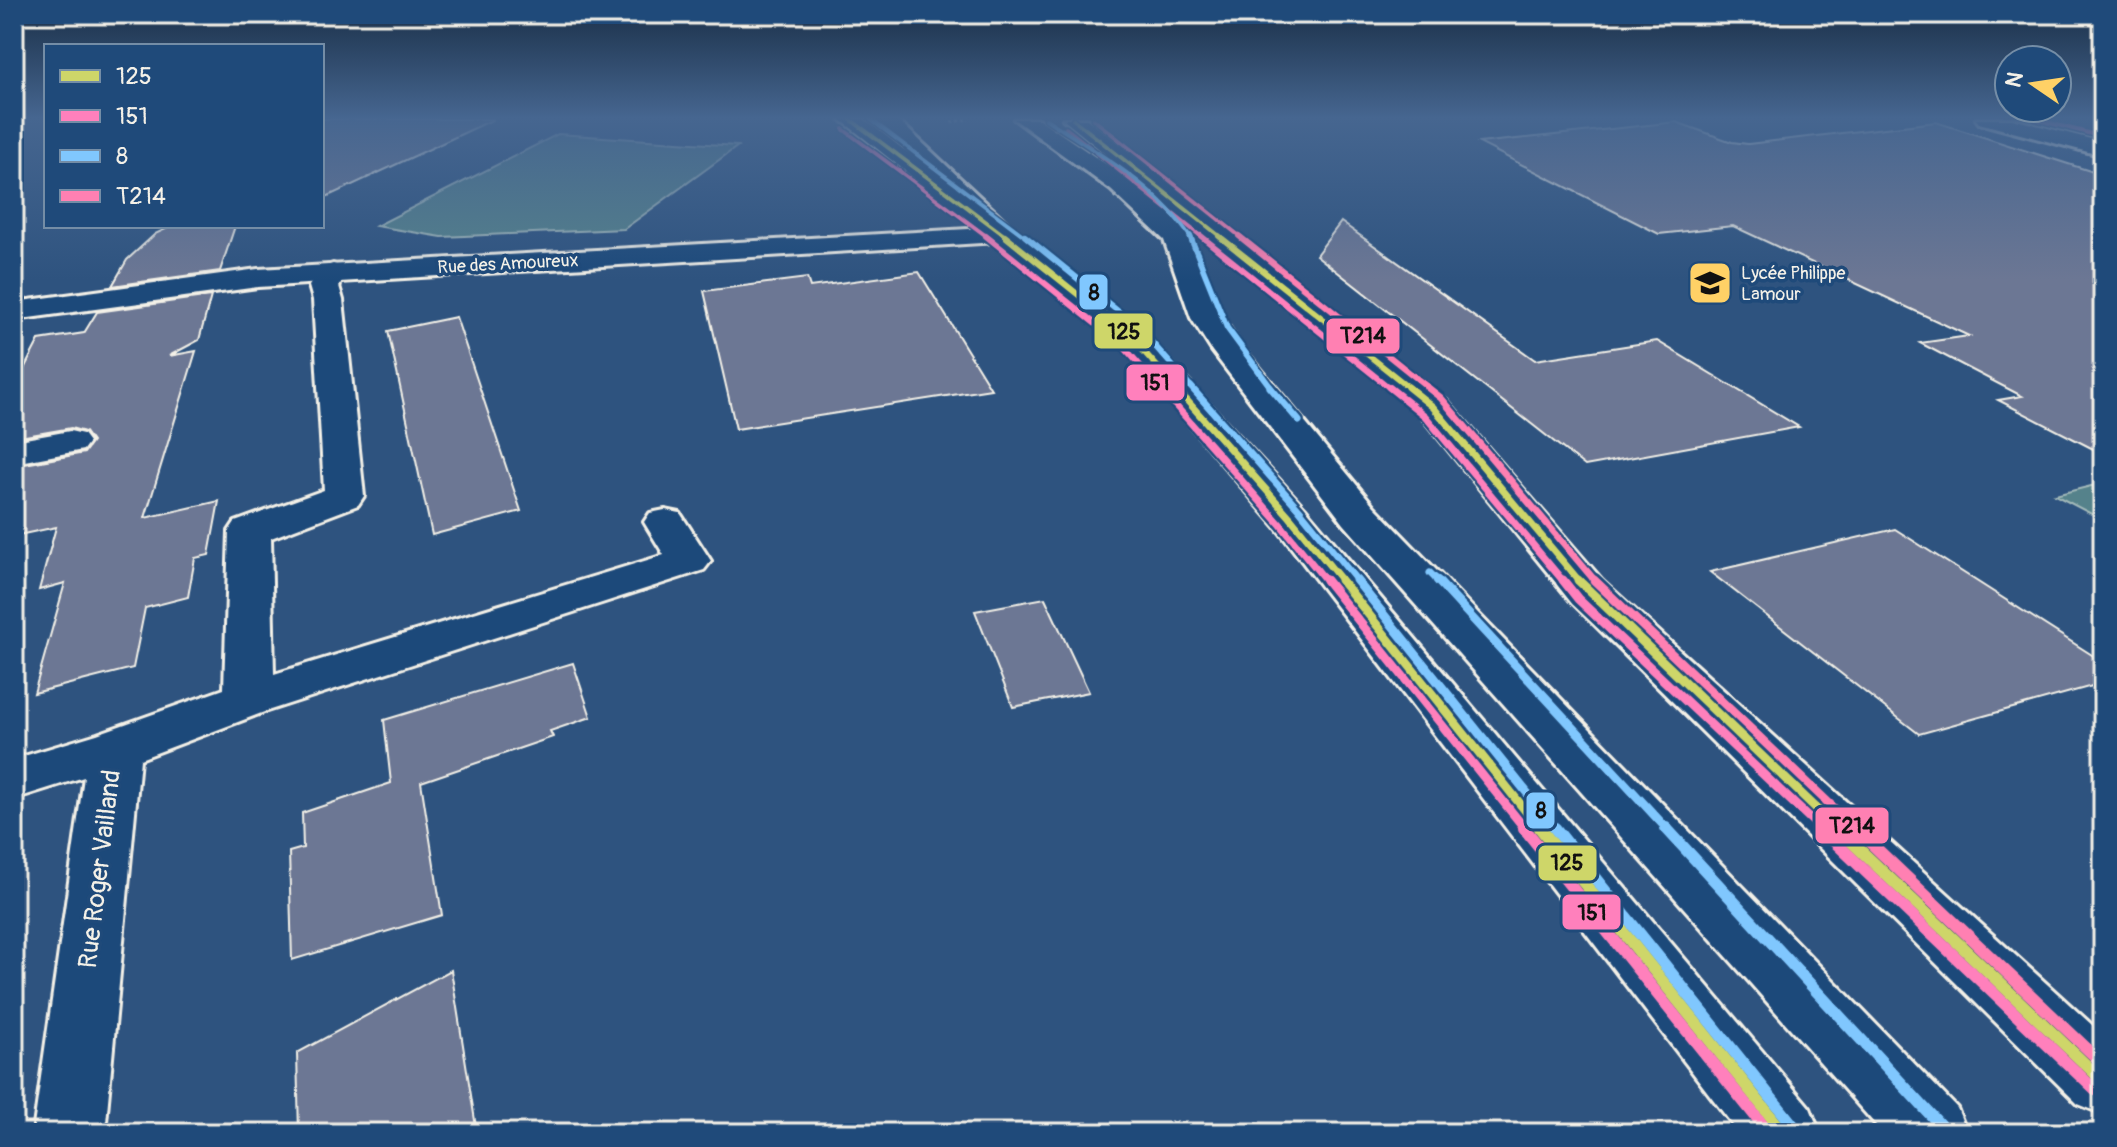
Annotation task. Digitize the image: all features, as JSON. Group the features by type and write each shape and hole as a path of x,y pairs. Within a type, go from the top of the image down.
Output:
{"street":[{"path":"921,173 1131,337 1290,517 1784,1133"},
{"path":"939,173 1004,235"},
{"path":"1102,173 1165,224 1177,239 1207,318 1228,351 1359,515 1931,1133"},
{"path":"1140,173 1433,407 1586,590 2103,1081"},
{"name":"Rue des Amoureux","path":"14,311 204,284 333,273 1004,235"},
{"path":"249,699 250,531 344,496 328,300 324,286 333,273"},
{"path":"14,452 70,442"},
{"name":"Rue Roger Vailland","path":"69,1133 115,748 249,699 689,561 665,522"},
{"path":"14,779 115,748"}],"green space":[{"path":"482,173 702,173 624,229 442,237 376,226"},
{"path":"2103,483 2103,520 2055,495"}],"building":[{"path":"324,173 379,173 324,198"},
{"path":"1537,173 2095,173 2103,175 2103,454 1998,400 2022,396 1920,343 1969,336 1733,226 1659,234"},
{"path":"1341,222 1535,360 1657,341 1799,427 1585,466 1316,255"},
{"path":"168,228 234,228 220,271 112,286 127,260 155,234"},
{"path":"919,272 991,389 736,429 704,291 807,278 810,287"},
{"path":"211,296 199,340 169,356 196,351 145,518 219,501 209,555 195,558 188,597 145,608 133,668 34,693 65,583 39,590 56,527 14,536 14,466 84,453 92,442 85,432 71,428 14,438 14,388 39,340 84,333 97,312"},
{"path":"456,317 521,511 432,535 388,331"},
{"path":"1895,529 2103,662 2103,683 1919,734 1710,572"},
{"path":"1045,598 1089,692 1013,707 975,611"},
{"path":"573,663 591,717 550,731 553,737 421,782 442,915 292,960 289,852 303,848 302,813 391,783 384,720"},
{"path":"451,970 477,1133 299,1133 297,1053"}],"transit line":[{"name":"151","path":"901,173 997,244 1123,346 1281,525 1769,1133"},
{"name":"125","path":"921,173 1131,337 1290,517 1784,1133"},
{"name":"8","path":"941,173 1140,329 1299,509 1793,1125"},
{"name":"151","path":"1122,173 1425,416 1578,599 2095,1090"},
{"name":"8","path":"1124,173 1154,196 1185,229 1227,328 1256,370 1299,421"},
{"name":"125","path":"1140,173 1433,407 1586,590 2103,1081"},
{"name":"T214","path":"1160,173 1441,398 1595,582 2103,1064"},
{"name":"8","path":"1430,573 1940,1125"}],"place":[{"name":"Lycée Philippe Lamour","path":"1710,283"}]}
